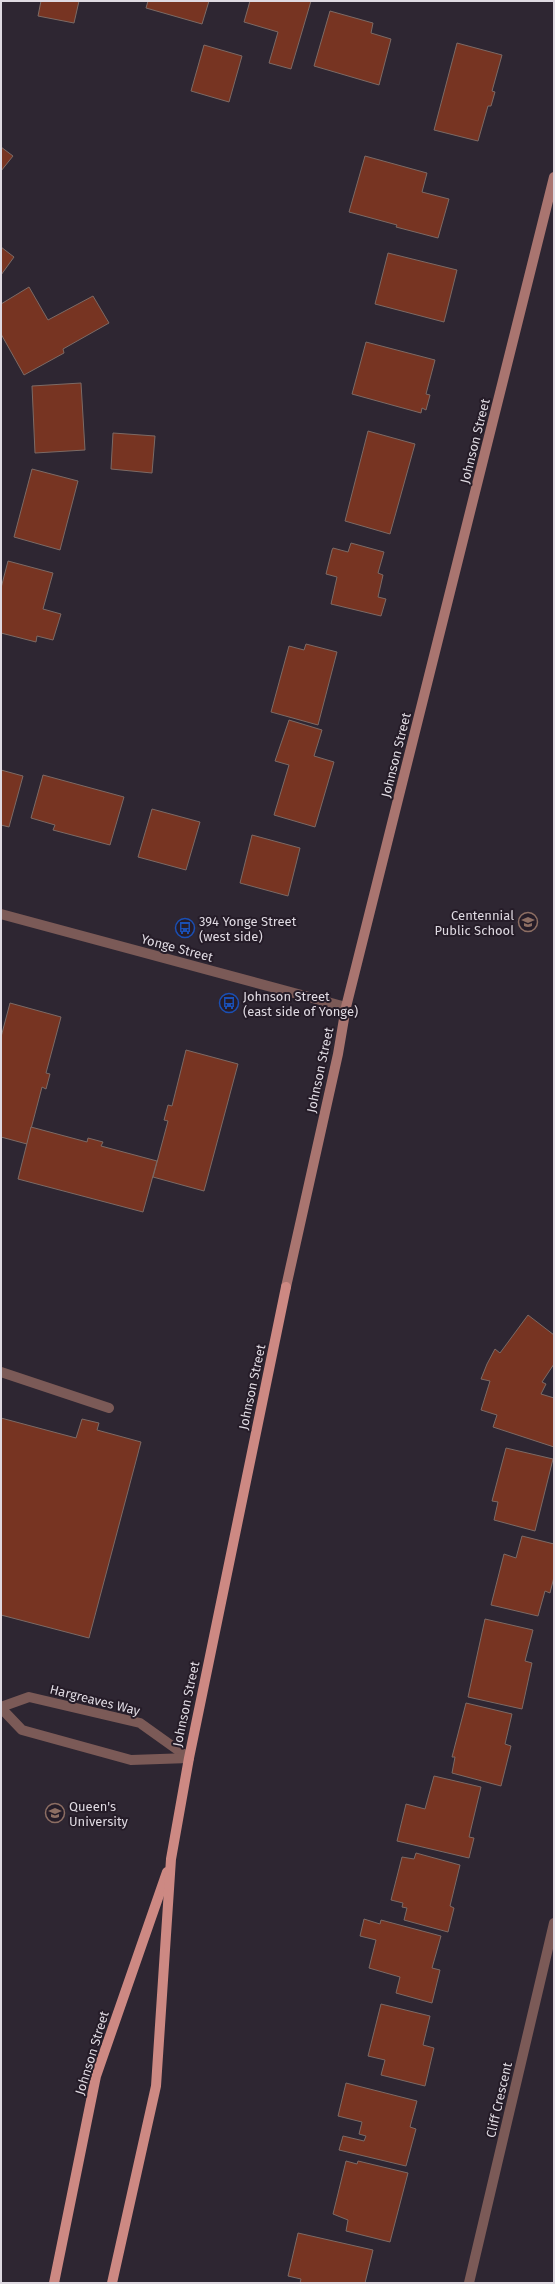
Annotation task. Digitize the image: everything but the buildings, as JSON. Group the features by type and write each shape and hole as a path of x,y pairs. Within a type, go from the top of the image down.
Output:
{"main road":[{"name":"Johnson Street","path":"112,2283 156,2086 171,1859 188,1758 286,1286 338,1054 346,1007 554,177"},
{"name":"Johnson Street","path":"54,2283 96,2076 171,1859"}],"street":[{"name":"Yonge Street","path":"1,914 346,1007"},
{"path":"1,1372 109,1408"},
{"name":"Hargreaves Way","path":"29,1697 140,1724 188,1758 131,1760 22,1730 1,1707 29,1697"},
{"name":"Cliff Crescent","path":"469,2283 554,1923"}],"place":[{"name":"Centennial Public School","path":"528,922"},
{"name":"394 Yonge Street (west side)","path":"185,928"},
{"name":"Johnson Street (east side of Yonge)","path":"229,1003"},
{"name":"Queen's University","path":"55,1813"}]}
